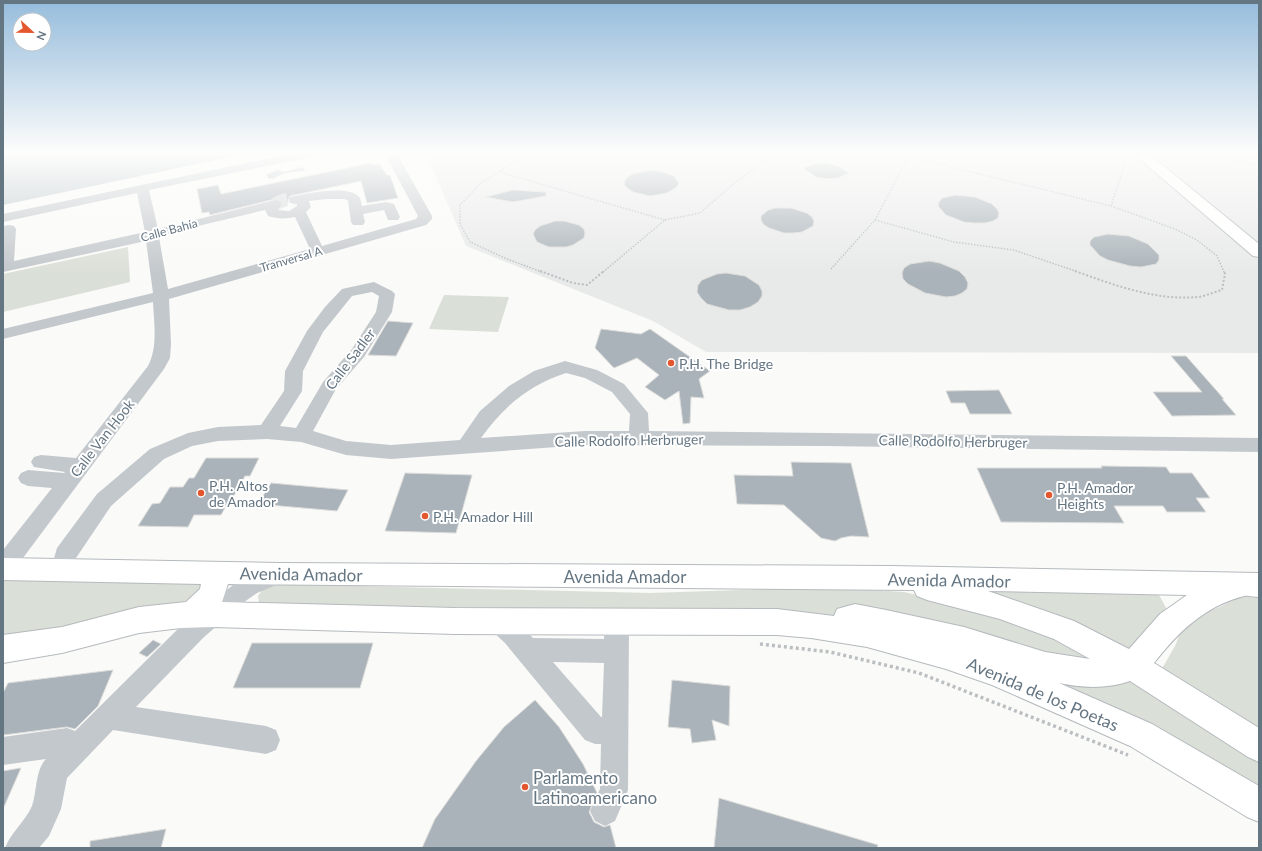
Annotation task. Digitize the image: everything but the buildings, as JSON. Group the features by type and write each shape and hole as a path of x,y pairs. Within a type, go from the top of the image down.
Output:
{"main road":[{"path":"1189,194 1259,252"},
{"name":"Avenida Amador","path":"3,568 279,574 891,578 1253,585"},
{"path":"202,614 203,605 214,591 216,582 213,573"},
{"path":"891,578 1001,607 1064,630 1133,666 1259,746"},
{"name":"Avenida Amador","path":"1133,666 1170,622 1192,606 1218,594 1253,585"},
{"path":"3,649 62,640 139,620 202,614 500,622 776,622 811,625 855,616 906,625 980,645 1046,666 1097,673 1114,671 1133,666"},
{"name":"Avenida de los Poetas","path":"811,625 867,634 946,655 996,672 1052,695 1141,735 1259,805"}],"street":[{"path":"5,268 6,224 120,194"},
{"name":"Calle Van Hook","path":"3,568 155,369 161,358 163,344 161,296 152,235 143,194"},
{"path":"230,227 261,219 273,213 286,215 298,203 323,196 342,194 352,197 357,217 386,206 389,207 393,217"},
{"name":"Tranversal A","path":"3,334 161,296 421,222 426,216 413,194"},
{"path":"298,203 318,252"},
{"name":"Calle Bahía","path":"5,268 152,235 200,228 275,204 271,209 273,213"},
{"name":"Calle Sadler","path":"267,432 293,391 294,371 315,331 347,292 374,286 387,294 384,312 358,353 329,386 300,435"},
{"path":"465,447 487,416 515,390 540,375 565,367 591,374 618,388 640,414 639,438"},
{"name":"Calle Rodolfo Herbruger","path":"62,569 65,555 104,500 157,454 188,440 218,434 267,432 300,435 346,448 391,452 585,438 818,439 1259,445"},
{"path":"41,462 75,473"},
{"path":"28,478 75,473"},
{"path":"20,848 38,825 46,809 54,771 194,630 202,614 249,586 279,574"},
{"path":"500,622 526,650 594,730 614,731"},
{"path":"605,810 614,790 617,622"},
{"path":"526,650 616,651"},
{"path":"108,716 266,740"},
{"path":"3,751 67,742 78,746"}],"path":[{"path":"471,194 460,205 460,224 470,242 507,259 572,283 587,285 665,220"},
{"path":"574,194 665,220 700,213 722,194"},
{"path":"831,269 875,220 889,194"},
{"path":"875,220 948,240 1019,252 1054,262 1100,280 1157,295 1190,299 1210,296 1222,290 1225,274 1217,256 1197,240 1175,228 1111,206 1060,194"},
{"path":"1111,206 1115,194"},
{"path":"756,643 830,652 919,673 1133,757"}],"shaded area":[{"path":"3,194 56,194 3,205"},
{"path":"443,194 1259,194 1259,353 706,352 653,321 466,246"},
{"path":"128,247 130,282 3,312 3,274"},
{"path":"444,295 509,297 498,332 429,329"},
{"path":"206,580 192,604 3,645 3,581"},
{"path":"274,584 650,593 827,587 904,592 966,606 1103,657 1094,665 652,614 259,603 258,596 263,589"},
{"path":"1142,588 1159,595 1169,613 1126,654 968,590"},
{"path":"1243,593 1259,593 1259,736 1160,672 1175,646 1181,631 1190,619 1222,606"},
{"path":"1038,680 1136,680 1259,759 1259,793"}],"tunnel":[{"path":"275,204 284,200 294,199"}],"place":[{"name":"P.H. The Bridge","path":"671,363"},
{"name":"P.H. Altos de Amador","path":"201,493"},
{"name":"P.H. Amador Heights","path":"1049,495"},
{"name":"P.H. Amador Hill","path":"425,516"},
{"name":"Parlamento Latinoamericano","path":"525,787"}]}
